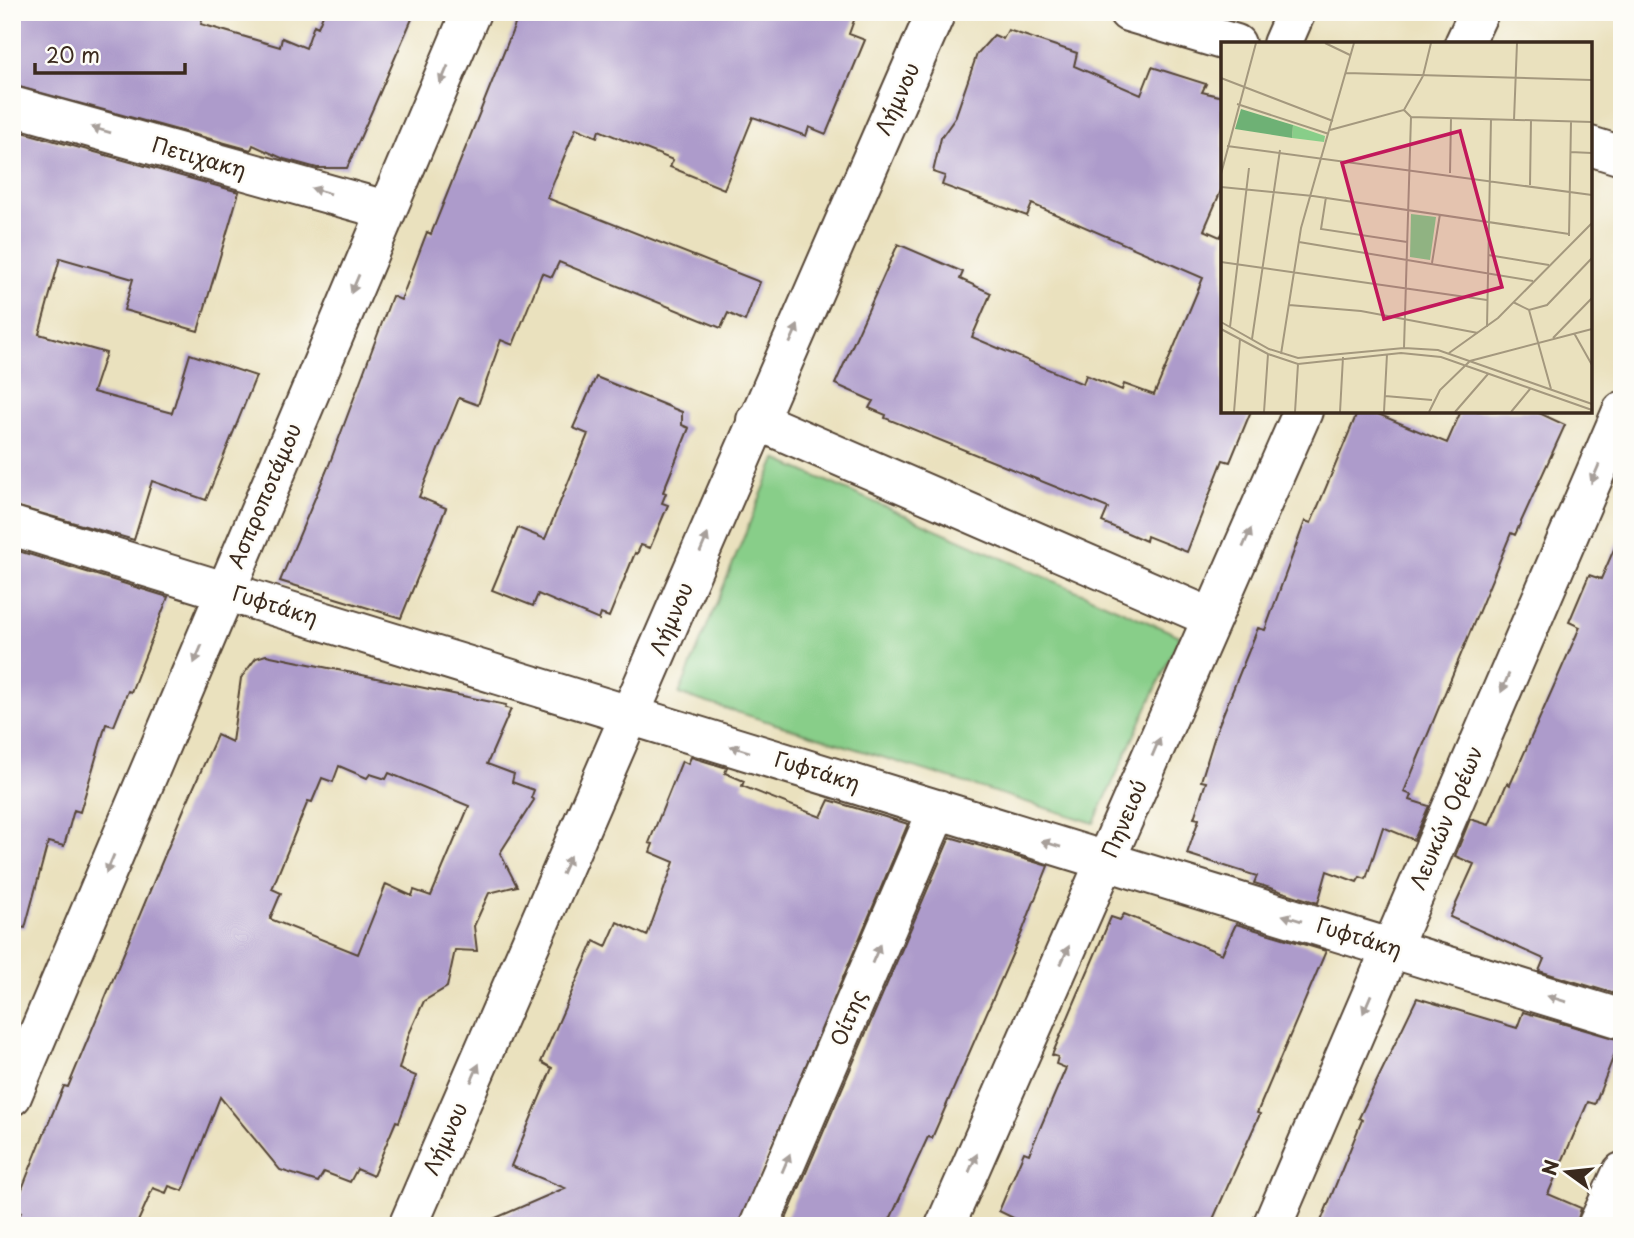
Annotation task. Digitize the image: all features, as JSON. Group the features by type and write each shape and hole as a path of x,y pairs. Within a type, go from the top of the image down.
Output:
{"street":[{"name":"Ασπροποτάμου","path":"12,1096 471,12"},
{"name":"Λήμνου","path":"408,1226 631,716 756,420 936,12"},
{"path":"1128,12 1229,42"},
{"path":"1283,42 1296,12"},
{"path":"1465,42 1479,12"},
{"name":"Πετιχακη","path":"12,106 386,210"},
{"path":"1592,147 1622,156"},
{"name":"Λευκών Ορέων","path":"1272,1226 1622,411"},
{"name":"Πηνειού","path":"945,1226 1302,413"},
{"path":"756,420 1212,618"},
{"name":"Γυφτάκη","path":"12,526 1622,1019"},
{"name":"Οίτης","path":"760,1226 938,809"},
{"path":"1597,1226 1622,1172"}],"green space":[{"path":"776,459 1180,636 1094,823 679,694"}],"building":[{"path":"12,12 204,12 201,24 280,47 282,38 306,48 314,25 318,27 324,12 415,12 347,168 317,168 284,159 253,145 251,150 12,85"},
{"path":"520,12 857,12 849,34 865,40 826,134 809,127 806,136 753,117 724,189 670,167 673,160 599,130 597,137 576,128 547,198 760,282 745,321 728,313 721,328 559,262 552,277 542,273 513,345 501,340 478,405 459,398 419,497 446,508 401,618 280,581 329,465 392,296 401,300 427,232 431,234"},
{"path":"1008,30 1077,53 1074,66 1141,95 1152,67 1206,84 1202,92 1221,97 1221,191 1204,230 1221,235 1221,413 1250,413 1230,462 1223,460 1187,552 1147,536 1146,541 1102,522 1108,508 885,418 886,415 869,408 873,401 835,384 898,244 963,272 960,279 991,293 972,337 1083,384 1086,375 1122,390 1124,384 1154,395 1203,278 1032,204 1027,216 942,185 945,176 933,172 941,138 955,118 977,54 994,35 1003,39"},
{"path":"19,131 239,192 198,331 124,310 133,279 60,258 39,334 106,353 93,392 172,413 190,354 256,376 206,500 152,481 134,540 12,505 12,158"},
{"path":"596,377 682,412 682,425 689,428 663,492 666,493 662,503 668,505 650,548 641,545 637,554 635,553 609,617 601,614 599,620 538,594 533,606 492,590 518,528 545,539 588,434 573,428"},
{"path":"1357,413 1376,413 1447,443 1460,413 1539,413 1565,425 1515,535 1511,533 1404,792 1412,795 1410,800 1429,806 1414,840 1383,827 1366,879 1360,877 1357,882 1327,871 1318,903 1254,883 1257,876 1187,854 1199,819 1194,818 1206,782 1201,781 1217,729 1258,628 1265,630 1305,521 1311,523"},
{"path":"1622,531 1622,996 1539,971 1544,959 1450,917 1474,864 1455,856 1470,819 1489,825 1507,783 1510,785 1580,627 1569,622 1589,575 1601,579"},
{"path":"12,549 168,597 131,692 128,691 114,726 106,724 80,812 74,810 64,846 48,842 25,928 12,926"},
{"path":"266,655 506,705 505,708 511,709 487,764 514,774 512,782 534,790 531,798 534,800 500,853 517,886 489,893 474,926 477,951 455,950 447,987 424,1001 409,1034 399,1069 416,1076 399,1122 396,1121 373,1176 357,1169 350,1182 324,1172 318,1182 280,1170 220,1097 183,1191 169,1186 166,1193 153,1188 136,1226 15,1226 21,1212 14,1209 41,1141 64,1086 68,1087 217,735 232,742 241,678 256,658","holes":["339,766 367,778 370,774 386,779 389,773 469,806 431,896 414,890 412,896 386,884 358,954 270,919 281,893 272,889 308,801 312,802 322,778 333,782"]},
{"path":"691,757 727,768 725,773 744,781 742,786 821,817 829,800 908,824 738,1226 477,1226 565,1188 511,1166 552,1068 541,1062 594,941 606,947 617,922 647,936 674,862 650,852 653,844 649,843 682,761 688,764"},
{"path":"950,837 1048,866 1022,932 932,1138 928,1137 887,1226 783,1226"},
{"path":"1124,914 1222,954 1236,924 1326,951 1257,1113 1260,1114 1210,1226 1030,1226 999,1211 1024,1152 1029,1154 1066,1068 1056,1064 1058,1057 1052,1055 1111,917 1120,920"},
{"path":"1417,998 1517,1028 1523,1012 1620,1040 1595,1104 1588,1102 1548,1194 1581,1208 1576,1226 1319,1226 1362,1120 1359,1118"}]}
